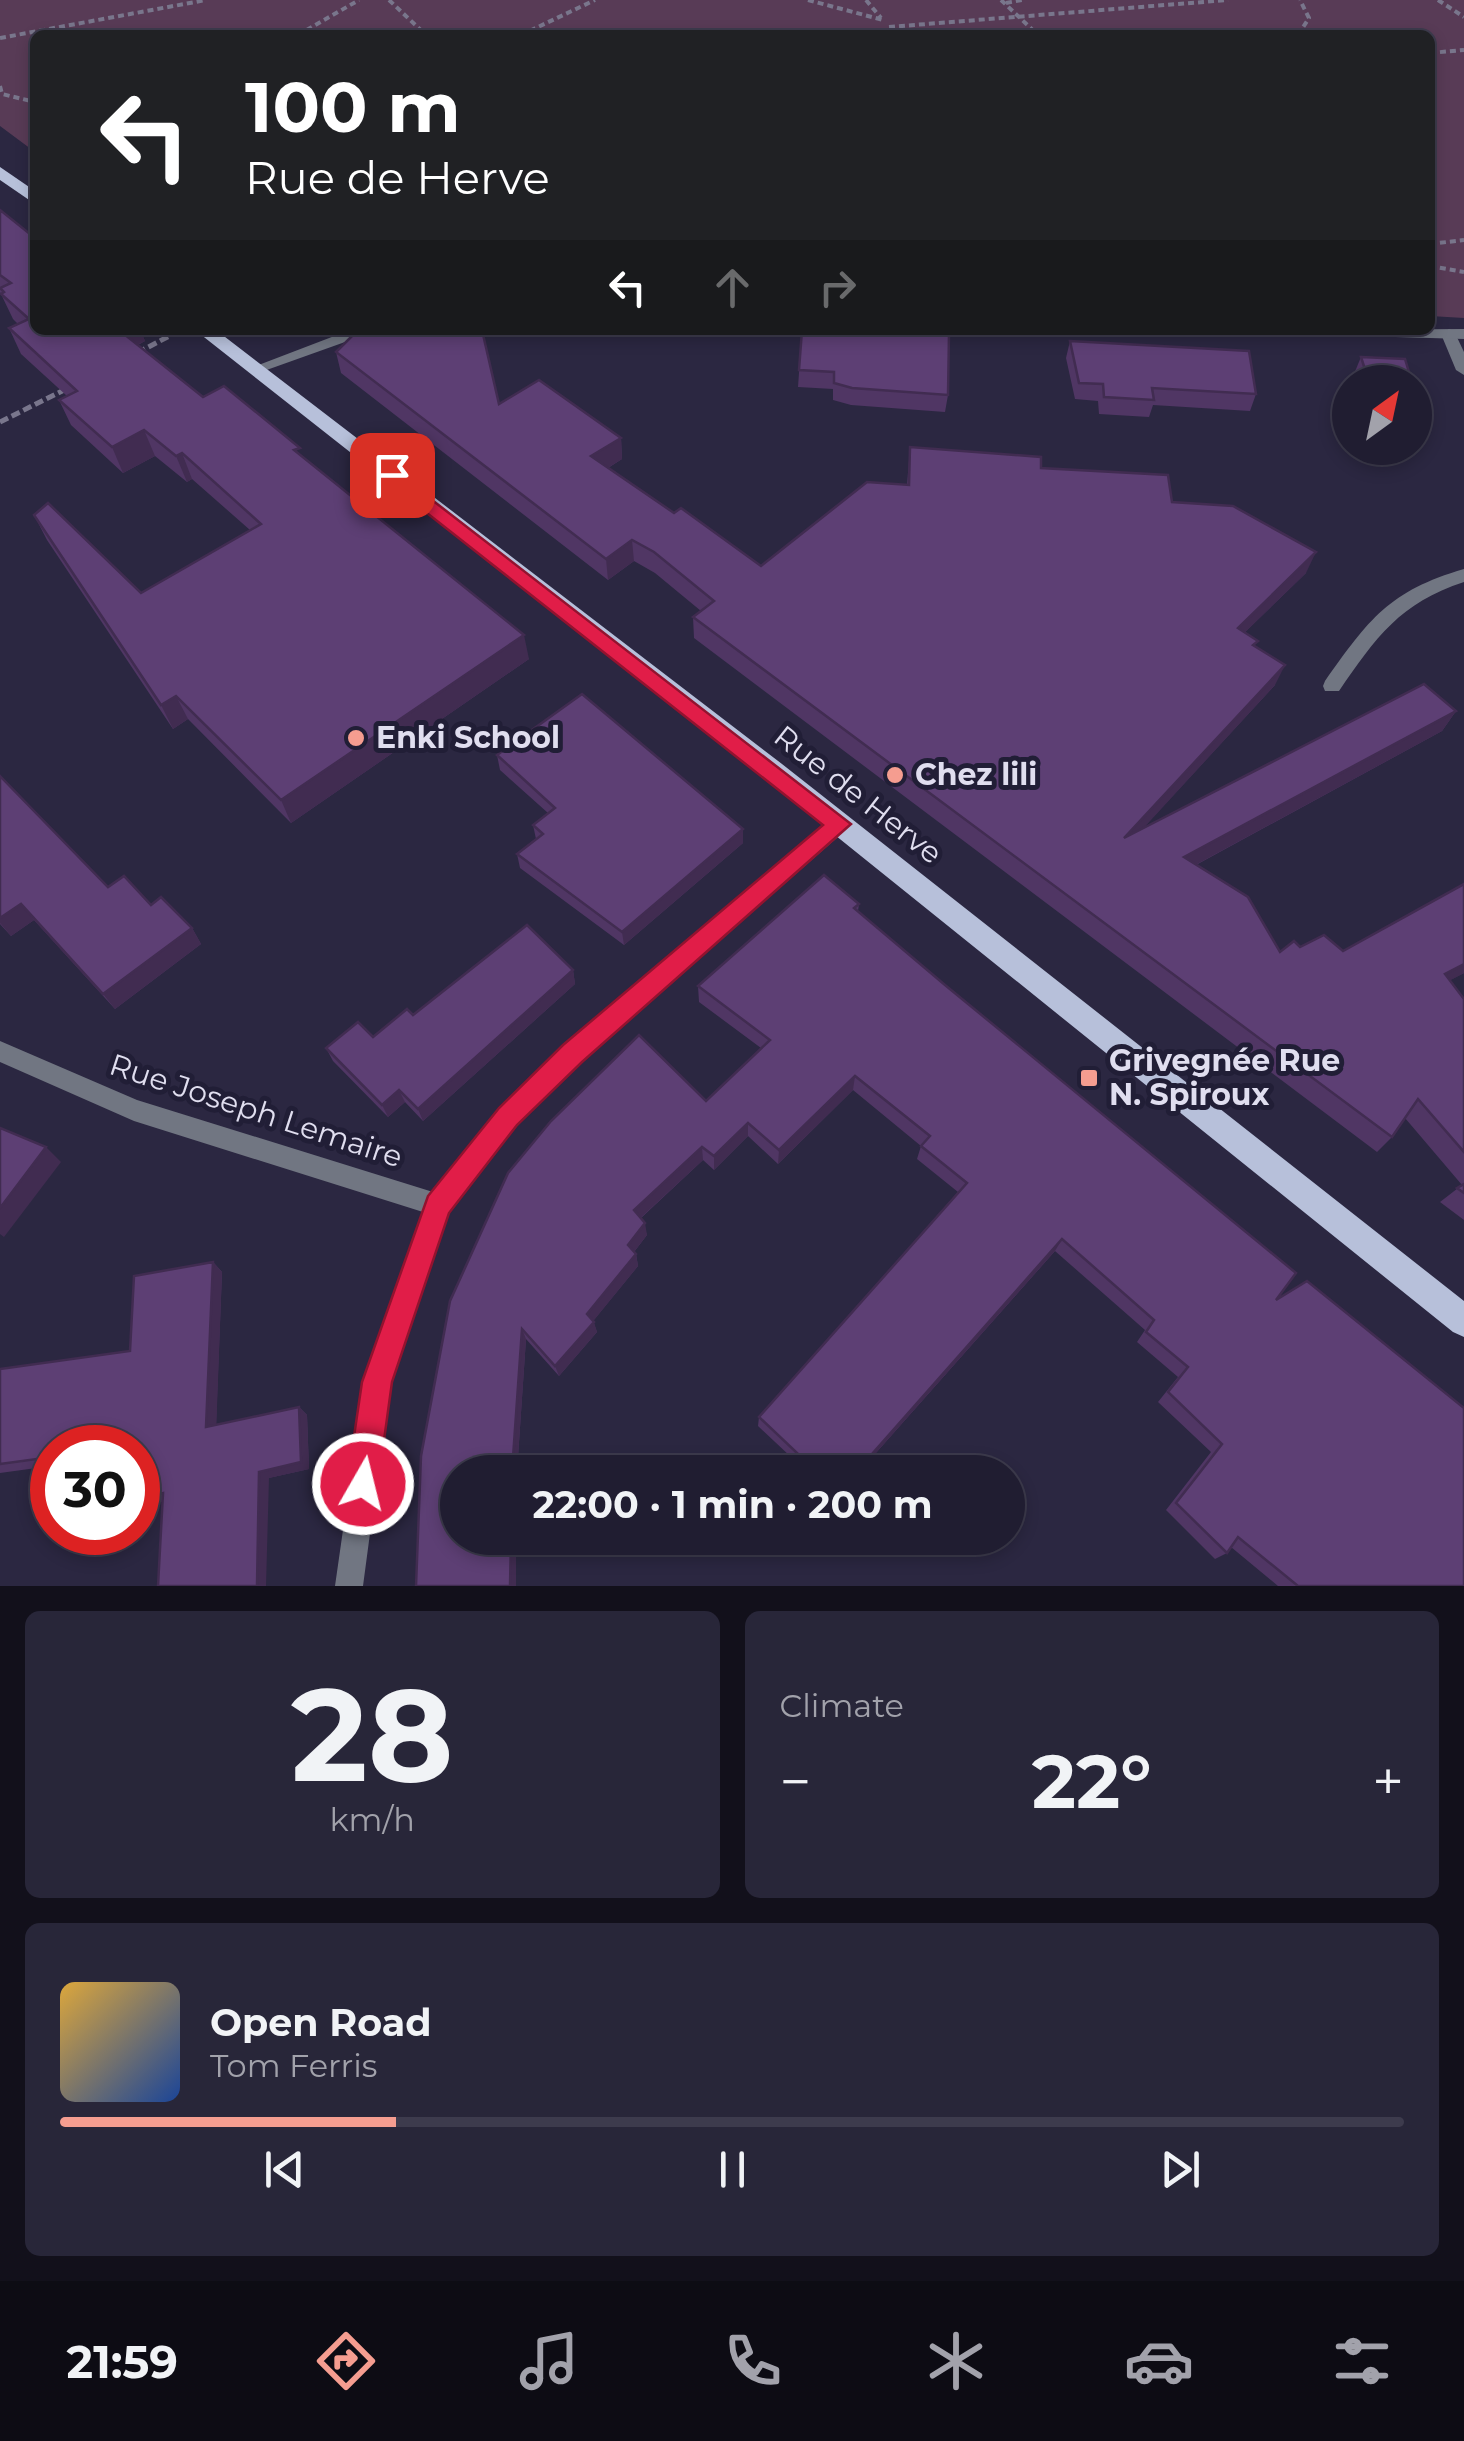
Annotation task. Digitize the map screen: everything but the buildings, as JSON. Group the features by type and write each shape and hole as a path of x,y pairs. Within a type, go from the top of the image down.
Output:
{"main road":[{"path":"0,172 30,195"},
{"name":"Rue de Herve","path":"211,335 839,824 1464,1321"}],"street":[{"path":"1456,334 1464,370"},
{"path":"256,369 359,335"},
{"path":"1332,686 1386,610 1434,584 1464,576"},
{"path":"349,1586 377,1382 438,1206 508,1116 572,1054 839,824"},
{"name":"Rue Joseph Lemaire","path":"0,1051 134,1110 438,1206"}],"path":[{"path":"43,30 206,0"},
{"path":"307,30 358,0"},
{"path":"390,0 421,30"},
{"path":"532,30 595,0"},
{"path":"808,0 883,20"},
{"path":"866,0 892,30"},
{"path":"1003,2 1022,0"},
{"path":"889,27 1019,19 1154,2 1228,0"},
{"path":"1300,0 1310,18 1302,30"},
{"path":"1438,0 1464,17"},
{"path":"1003,2 1032,30"},
{"path":"316,30 317,24"},
{"path":"0,38 30,32"},
{"path":"1435,53 1464,50"},
{"path":"0,86 2,94 30,101"},
{"path":"1435,243 1464,240"},
{"path":"1435,267 1464,272"},
{"path":"132,356 171,335"},
{"path":"0,422 82,381"}],"shaded area":[{"path":"0,0 1464,0 1464,318 1435,316 1435,30 30,30 30,148 0,126"}],"place":[{"name":"Enki School","path":"356,738"},
{"name":"Chez lili","path":"895,775"},
{"name":"Grivegnée Rue N. Spiroux","path":"1089,1078"}],"route":[{"path":"363,1484 377,1382 438,1206 508,1116 572,1054 839,824 392,475"}]}
